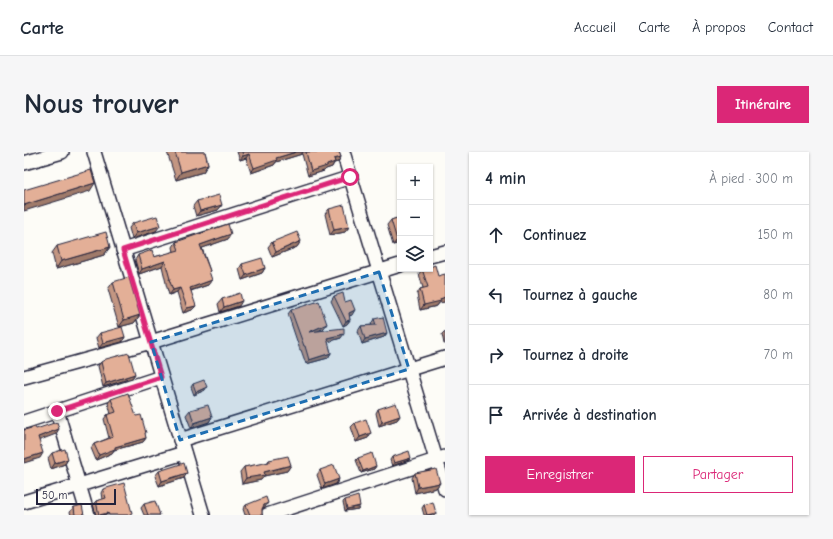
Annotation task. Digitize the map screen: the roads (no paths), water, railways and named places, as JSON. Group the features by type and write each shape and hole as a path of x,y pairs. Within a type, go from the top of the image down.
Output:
{"street":[{"path":"24,163 62,152"},
{"path":"94,152 203,515"},
{"path":"343,152 409,369 441,459 445,489"},
{"path":"123,250 350,177"},
{"path":"433,255 445,252"},
{"path":"24,377 151,342 397,266"},
{"path":"180,440 445,358"},
{"path":"24,422 161,377"},
{"path":"57,411 88,515"},
{"path":"24,502 184,453"},
{"path":"268,515 441,459"}]}
